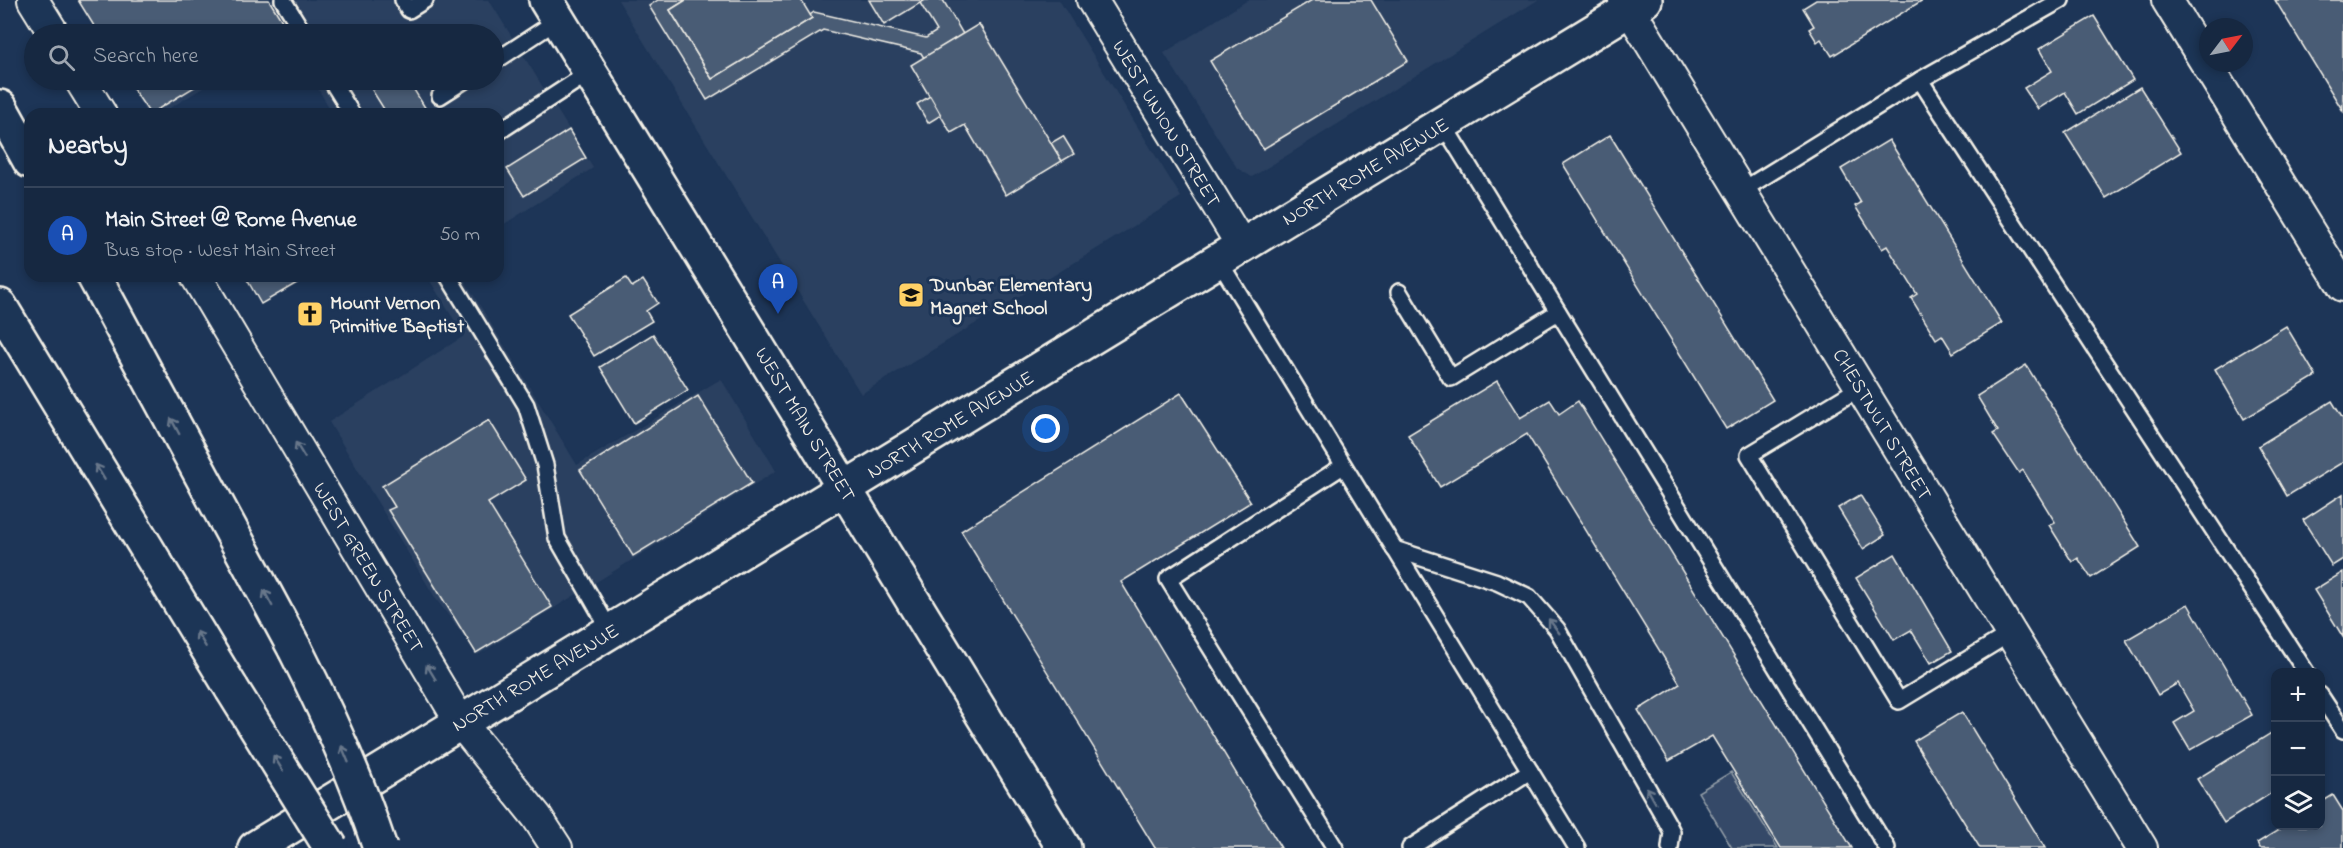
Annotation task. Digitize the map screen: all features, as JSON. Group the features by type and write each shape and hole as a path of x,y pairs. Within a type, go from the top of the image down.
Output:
{"main road":[{"name":"NORTH ROME AVENUE","path":"255,848 1443,124 1633,3"},
{"name":"WEST MAIN STREET","path":"552,10 1064,848"},
{"path":"0,107 24,150"},
{"path":"97,282 331,721 362,794 380,848"},
{"path":"0,306 331,848"}],"street":[{"path":"33,0 48,24"},
{"name":"WEST UNION STREET","path":"1092,0 1230,254"},
{"path":"2167,0 2343,286"},
{"name":"CHESTNUT STREET","path":"1633,3 1741,191 2142,848"},
{"path":"86,90 97,108"},
{"name":"WEST GREEN STREET","path":"200,282 461,723 537,818 557,848"}],"lane":[{"path":"283,0 298,24"},
{"path":"403,0 409,10 425,0"},
{"path":"1741,191 1920,80 2061,0"},
{"path":"504,53 552,10"},
{"path":"504,128 590,72"},
{"path":"1920,80 2303,668"},
{"path":"337,90 347,108"},
{"path":"440,96 449,90"},
{"path":"1443,124 1887,848"},
{"path":"1230,254 1343,466 1577,848"},
{"path":"452,282 526,405 545,465 557,538 611,632"},
{"path":"1399,292 1451,378 1558,312"},
{"path":"1861,387 1749,455 1899,701 2011,633"},
{"path":"1335,848 1168,579 1343,466"},
{"path":"1394,549 1497,582 1529,597 1557,629 1668,824 1672,832 1670,848"},
{"path":"2325,703 2343,730"},
{"path":"1410,848 1530,771"}],"shaded area":[{"path":"77,0 489,0 504,24 92,24"},
{"name":"Dunbar Elementary Magnet School","path":"618,0 1059,0 1181,197 861,394"},
{"path":"1248,0 1538,0 1252,177 1237,168 1164,53"},
{"path":"504,24 593,168 504,224 504,108 329,108 319,90 504,90"},
{"path":"132,90 200,90 170,108 143,108"},
{"path":"431,282 466,282 577,465 721,379 776,471 478,655 436,599 329,422 464,336"},
{"path":"1731,772 1778,848 1732,848 1698,792"}],"building":[{"path":"78,0 269,0 284,24 93,24"},
{"path":"658,0 686,0 670,10 712,79 812,18 810,15 814,12 926,38 937,31 920,3 925,0 943,0 963,34 924,58 921,53 823,30 707,100 649,6"},
{"path":"686,0 801,0 812,18 712,79 670,10"},
{"path":"869,0 925,0 884,25"},
{"path":"1312,0 1371,0 1408,61 1263,149 1210,61"},
{"path":"1816,0 1923,0 1832,56 1821,39 1817,42 1809,29 1814,26 1803,8"},
{"path":"2275,0 2343,0 2343,111"},
{"path":"2094,16 2133,80 2078,114 2065,92 2038,109 2024,88 2052,71 2039,49"},
{"path":"979,24 1062,161 1006,195 965,125 951,133 911,65"},
{"path":"2140,87 2181,152 2106,198 2065,133"},
{"path":"134,90 190,90 160,108 146,108"},
{"path":"372,90 414,90 425,108 383,108"},
{"path":"930,96 941,115 928,123 917,104"},
{"path":"569,130 586,158 524,196 507,169"},
{"path":"1610,135 1773,400 1726,429 1563,164"},
{"path":"1063,136 1074,154 1062,161 1051,143"},
{"path":"1889,140 2002,323 1953,353 1942,335 1936,339 1911,298 1917,294 1887,246 1882,249 1855,206 1861,203 1841,169"},
{"path":"626,278 632,287 643,280 658,303 646,311 652,321 594,356 568,314"},
{"path":"248,282 299,282 261,304"},
{"path":"2286,326 2316,376 2244,419 2215,369"},
{"path":"653,334 688,390 634,423 600,367"},
{"path":"2026,365 2140,547 2091,578 2078,558 2072,562 2049,525 2055,522 2023,470 2019,473 1993,434 1998,431 1977,396"},
{"path":"1497,381 1520,418 1550,400 1559,414 1578,401 1852,848 1781,848 1712,736 1669,761 1638,710 1680,684 1527,434 1440,487 1408,435"},
{"path":"1181,393 1251,502 1121,582 1281,848 1155,848 961,531"},
{"path":"698,396 752,483 633,556 580,470"},
{"path":"2332,401 2343,419 2343,462 2287,496 2258,446"},
{"path":"489,420 526,480 488,503 552,607 476,653 388,510 395,507 382,486"},
{"path":"2343,494 2343,559 2332,566 2303,520"},
{"path":"1860,495 1885,535 1863,549 1838,508"},
{"path":"1895,554 1952,651 1931,663 1911,630 1894,640 1856,578"},
{"path":"2343,572 2343,637 2314,590"},
{"path":"2188,604 2252,715 2190,750 2174,723 2194,711 2178,683 2158,695 2126,640"},
{"path":"1962,712 2045,848 1980,848 1914,741"},
{"path":"2271,733 2271,793 2224,823 2197,779"},
{"path":"2333,795 2343,811 2343,848 2260,848 2257,843 2278,830 2325,830 2325,800"}],"place":[{"name":"Dunbar Elementary Magnet School","path":"911,295"},
{"name":"Mount Vernon Primitive Baptist","path":"310,314"},
{"name":"Main Street @ Rome Avenue","path":"778,314"}]}
